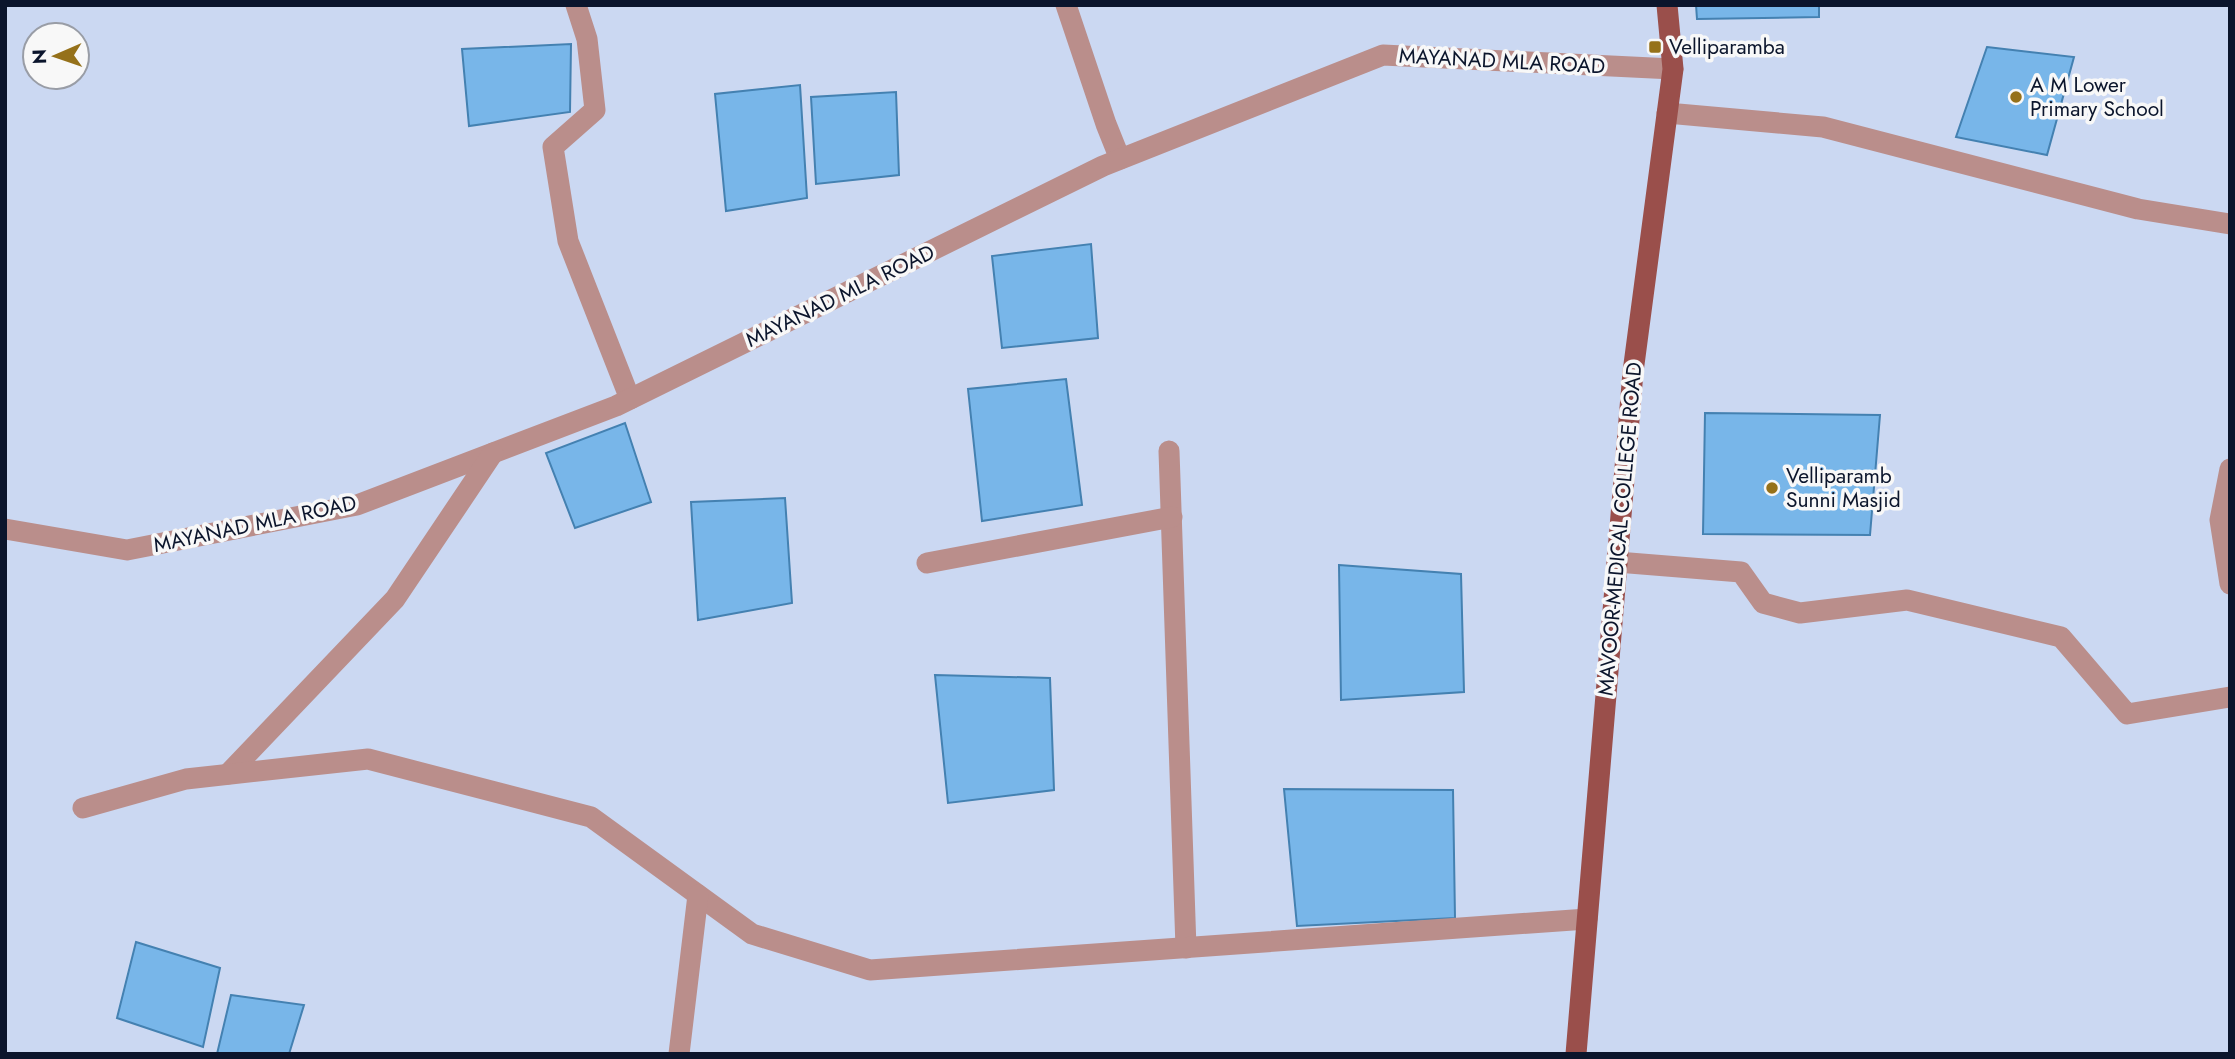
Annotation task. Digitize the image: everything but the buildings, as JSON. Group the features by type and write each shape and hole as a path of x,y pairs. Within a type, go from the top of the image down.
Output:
{"main road":[{"name":"MAVOOR-MEDICAL COLLEGE ROAD","path":"1576,1054 1633,372 1673,69 1667,5"}],"street":[{"path":"576,5 587,39 595,110 553,147 568,241 630,399"},
{"path":"1066,5 1120,159"},
{"name":"MAYANAD MLA ROAD","path":"5,529 127,550 357,505 630,399 1120,159 1383,55 1673,69"},
{"path":"1667,113 1823,127 2138,209 2230,224"},
{"path":"1169,451 1186,948"},
{"path":"228,774 395,599 493,453"},
{"path":"2230,469 2220,520 2230,584"},
{"path":"927,563 1172,517"},
{"path":"1617,562 1741,572 1763,603 1800,613 1907,600 2061,637 2127,714 2230,697"},
{"path":"83,808 186,779 368,759 591,817 752,934 870,970 1587,919"},
{"path":"679,1054 698,895"}],"place":[{"name":"Velliparamba","path":"1655,47"},
{"name":"A M Lower Primary School","path":"2016,97"},
{"name":"Velliparamb Sunni Masjid","path":"1772,488"}]}
